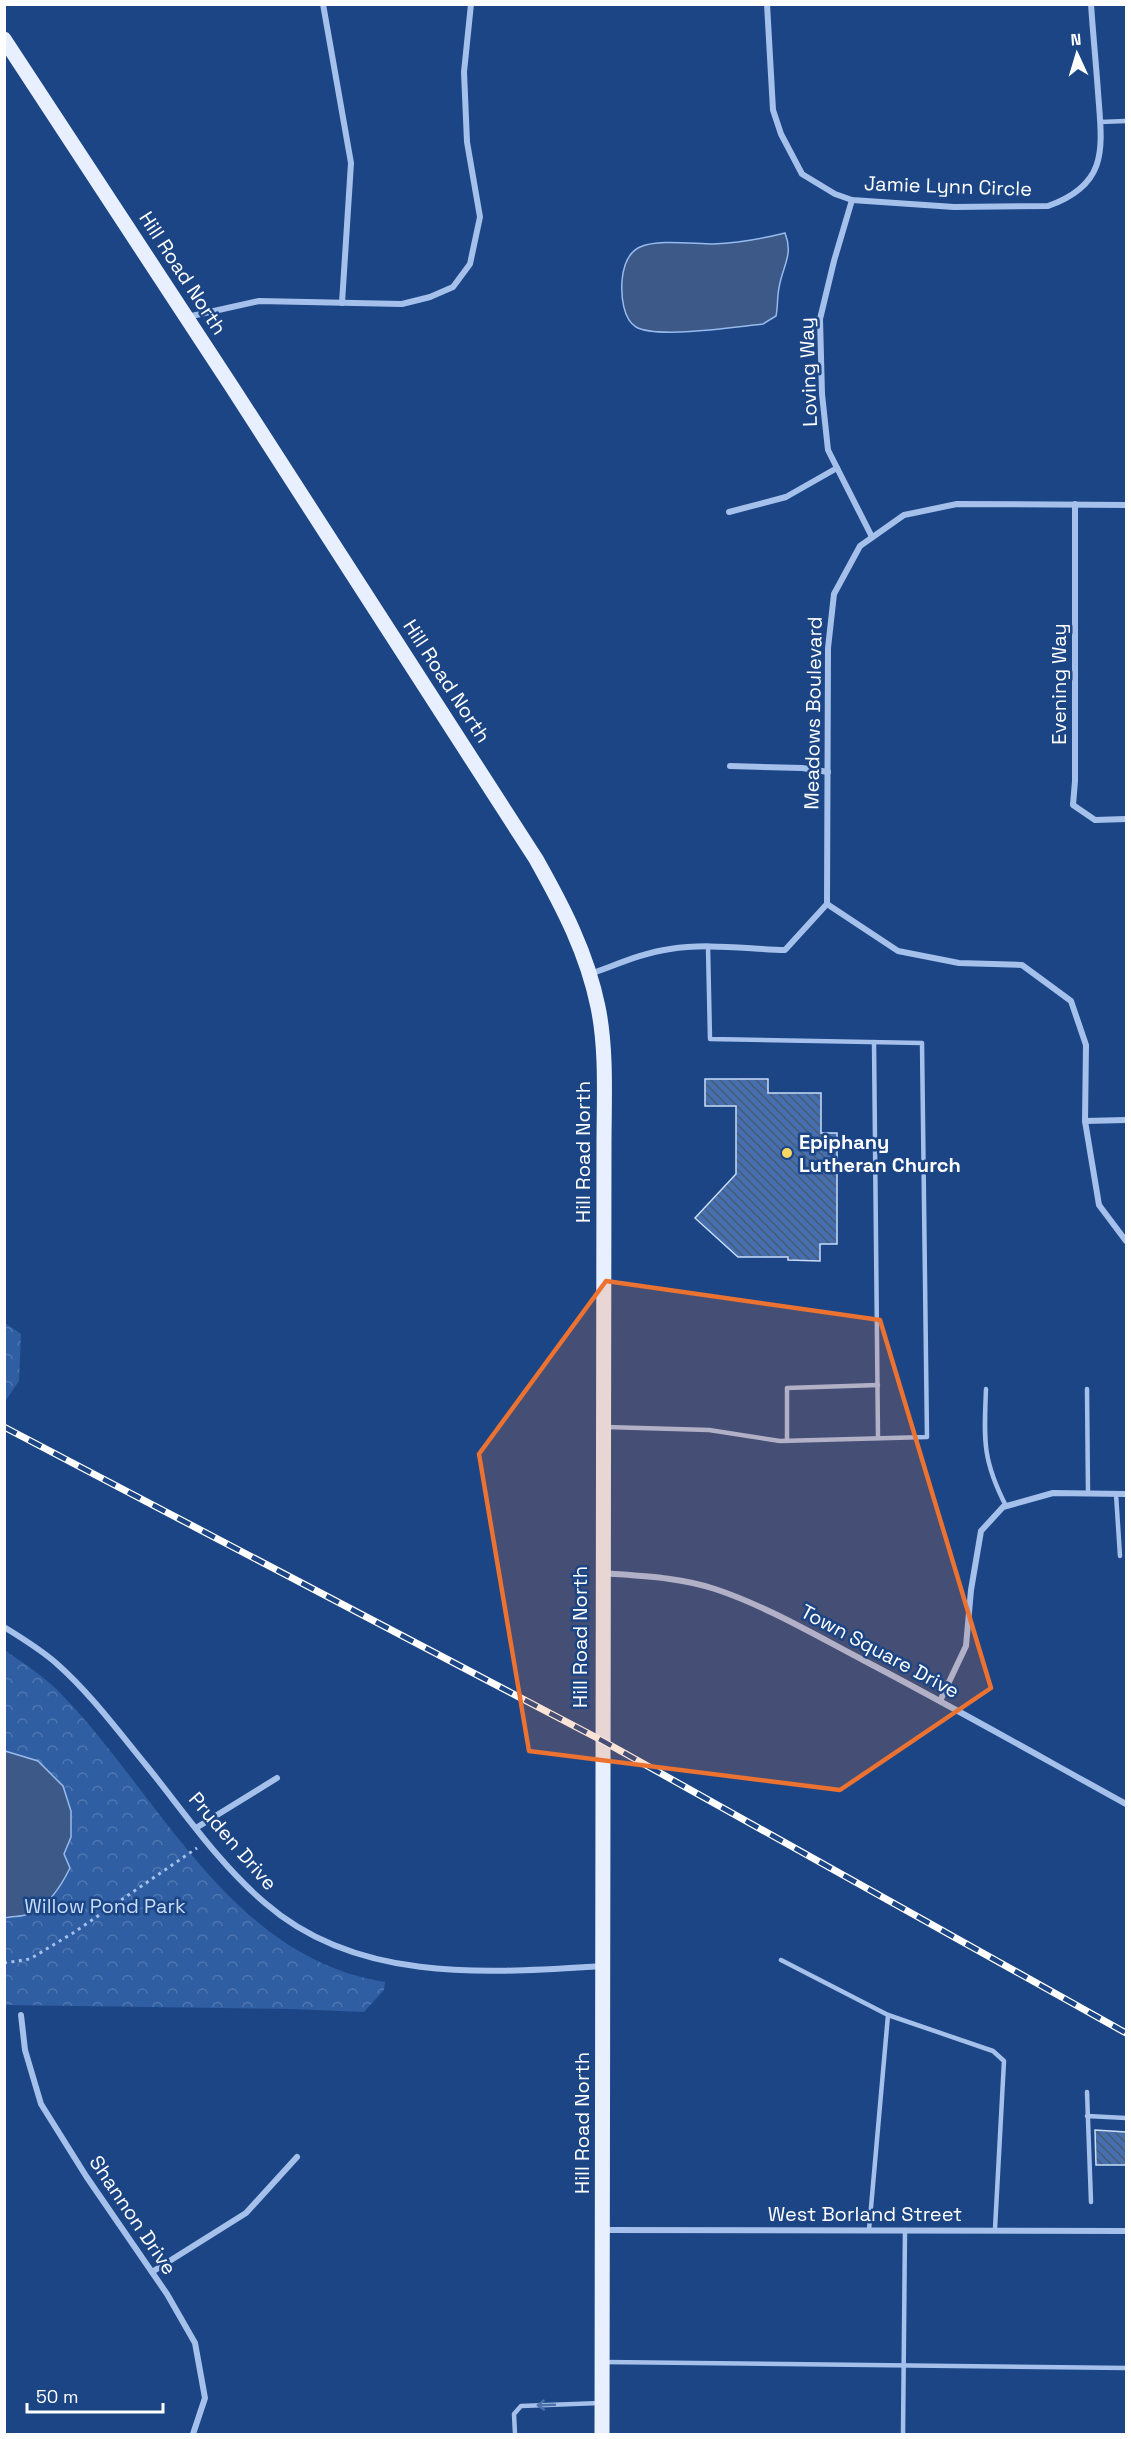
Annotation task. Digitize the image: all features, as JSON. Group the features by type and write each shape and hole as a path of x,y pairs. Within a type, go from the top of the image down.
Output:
{"main road":[{"name":"Hill Road North","path":"4,39 187,317 536,859 574,931 590,974 599,1009 603,1064 602,2434"}],"street":[{"path":"323,4 351,163 342,303"},
{"path":"187,317 259,301 402,304 430,297 453,287 470,264 480,218 467,142 465,72 471,4"},
{"name":"Jamie Lynn Circle","path":"767,4 773,110 781,134 802,174 835,194 852,200 954,207 1048,206 1062,201 1081,189 1094,171 1102,147 1091,4"},
{"name":"Loving Way","path":"852,200 820,319 822,394 828,450 872,537"},
{"path":"729,512 786,497 837,468"},
{"name":"Meadows Boulevard","path":"827,904 828,648 834,594 860,546 904,515 957,504 1126,505"},
{"name":"Evening Way","path":"1075,504 1076,781 1073,805 1095,820 1126,819"},
{"path":"730,766 802,768 828,772"},
{"path":"590,974 643,955 670,949 708,947 785,950 827,904 898,951 959,963 1022,965 1071,1002 1086,1045 1085,1121 1099,1205 1126,1241"},
{"path":"1085,1121 1126,1120"},
{"path":"940,1701 966,1646 971,1590 981,1531 1006,1506 1053,1493 1126,1494"},
{"name":"Town Square Drive","path":"602,1573 683,1582 714,1589 804,1629 1126,1804"},
{"name":"Pruden Drive","path":"4,1627 30,1643 72,1677 239,1878 265,1904 310,1934 386,1963 440,1969 548,1969 604,1966"},
{"path":"196,1828 277,1778"},
{"name":"Shannon Drive","path":"21,2015 25,2050 41,2104 86,2176 152,2272 195,2343 205,2398 195,2433"},
{"path":"152,2272 246,2213 297,2157"},
{"name":"West Borland Street","path":"603,2230 1126,2231"}],"lane":[{"path":"1100,122 1126,121"},
{"path":"602,1427 710,1430 787,1441 927,1437 922,1043 710,1039 708,947"},
{"path":"874,1042 878,1438"},
{"path":"787,1441 787,1388 878,1385"},
{"path":"986,1389 984,1442 989,1469 1006,1506"},
{"path":"1088,1389 1088,1493"},
{"path":"1116,1494 1120,1556"},
{"path":"781,1960 888,2014 993,2051 1004,2061 995,2229"},
{"path":"869,2230 888,2014"},
{"path":"1087,2092 1091,2202"},
{"path":"1088,2116 1126,2118"},
{"path":"903,2434 905,2230"},
{"path":"602,2362 1126,2368"},
{"path":"515,2434 514,2414 521,2406 602,2403"}],"path":[{"path":"4,1963 30,1959 73,1933 207,1841"}],"highlighted area":[{"path":"606,1281 880,1320 991,1688 840,1790 529,1751 479,1454"}],"green space":[{"path":"5,1323 21,1334 19,1381 6,1400 4,1399"},
{"name":"Willow Pond Park","path":"4,1650 44,1678 65,1698 204,1869 242,1908 284,1942 331,1967 385,1982 384,1990 364,2012 5,2005"}],"shaded area":[{"path":"785,233 788,255 780,281 776,316 763,324 698,331 661,332 636,327 628,319 623,300 623,276 629,257 640,247 656,243 731,243"},
{"path":"5,1751 38,1761 63,1786 71,1811 71,1837 64,1854 70,1868 53,1895 42,1906 28,1914 5,1918"}],"building":[{"name":"Epiphany Lutheran Church","path":"705,1079 768,1079 768,1093 821,1093 821,1133 837,1133 837,1244 820,1244 820,1261 788,1260 788,1257 738,1257 695,1218 736,1174 736,1106 705,1106"},
{"path":"1095,2130 1126,2132 1126,2165 1096,2165"}],"railway":[{"path":"4,1427 601,1740 1126,2033"}],"place":[{"name":"Epiphany Lutheran Church","path":"787,1153"}]}
